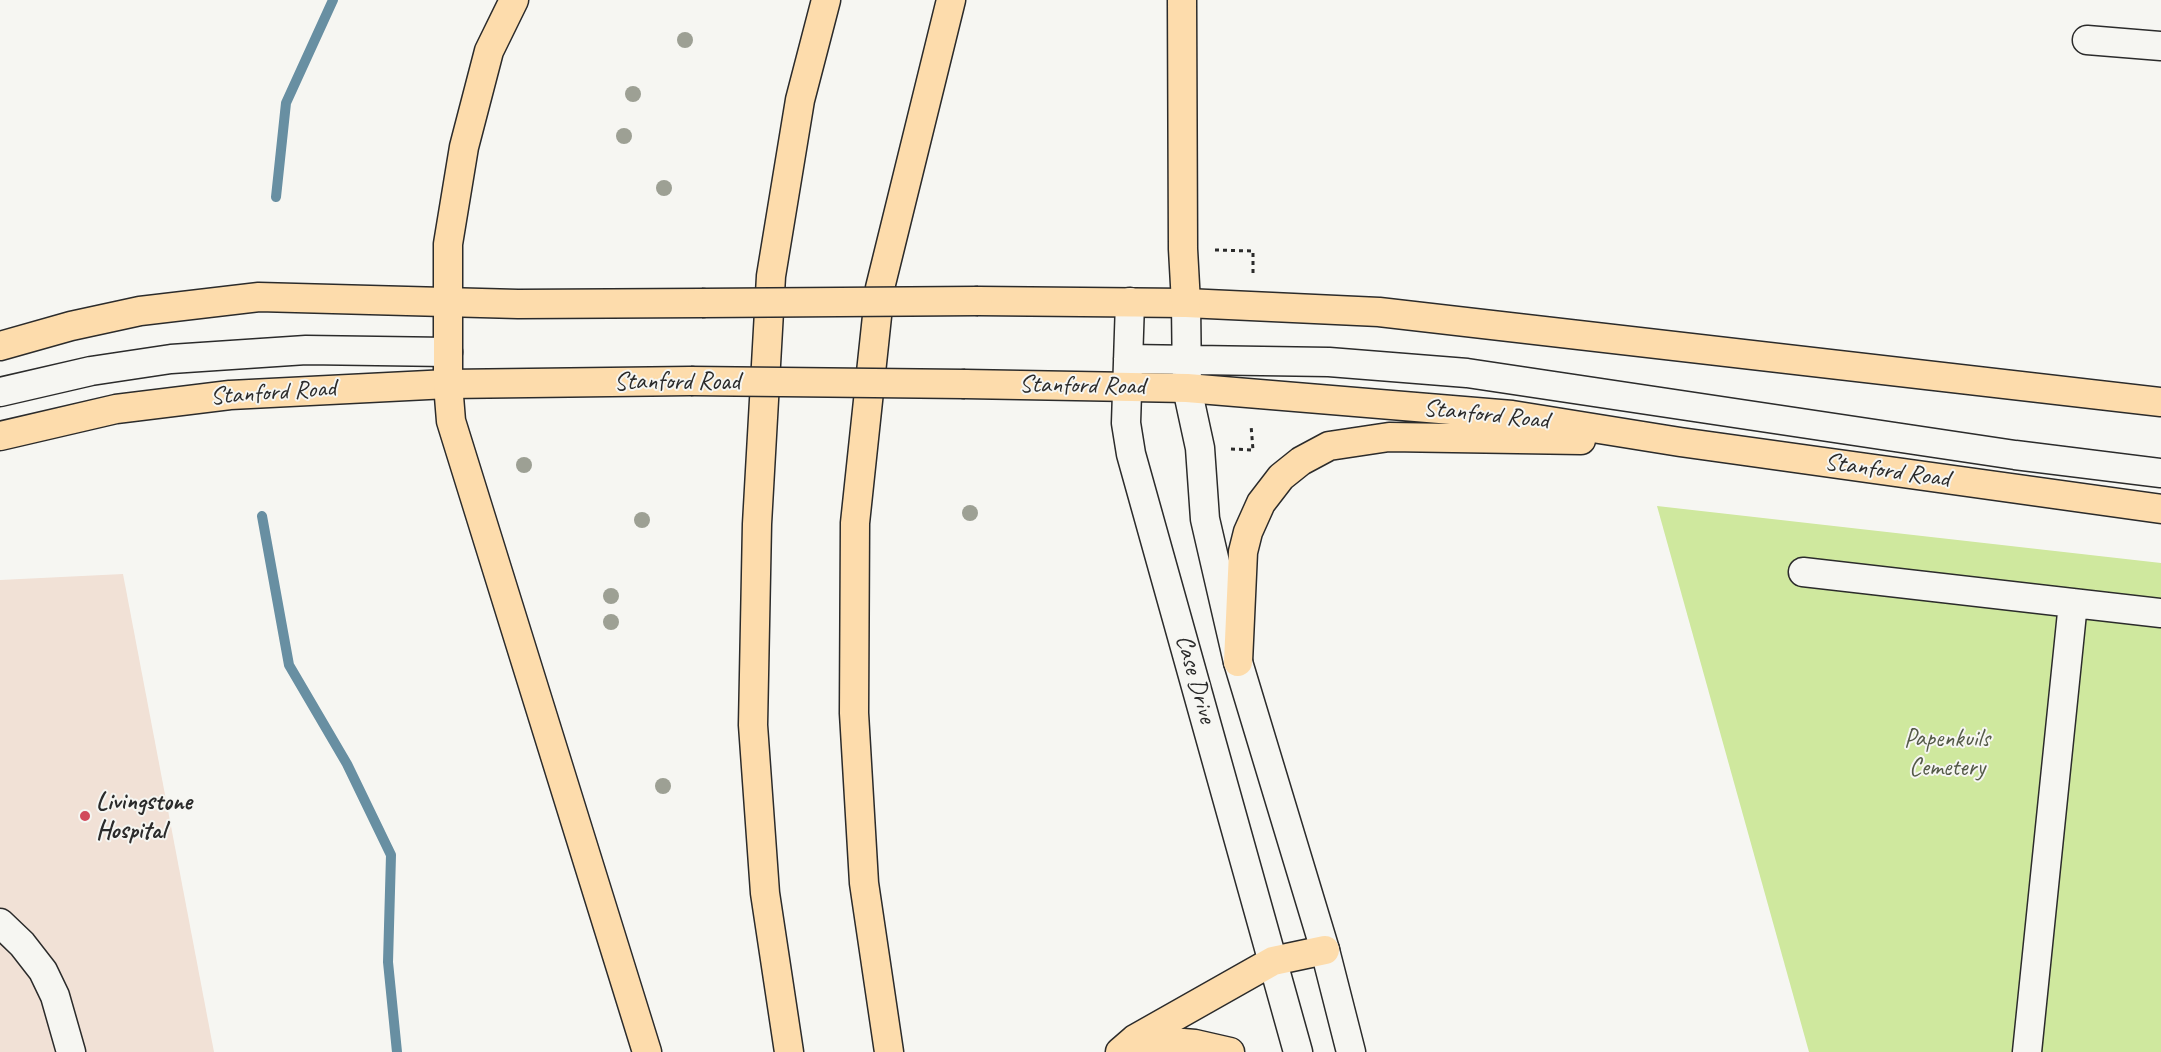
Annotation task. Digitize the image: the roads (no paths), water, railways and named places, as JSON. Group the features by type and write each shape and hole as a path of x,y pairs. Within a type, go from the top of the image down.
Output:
{"main road":[{"path":"514,0 489,50 464,147 448,244 448,384 451,421 648,1052"},
{"path":"789,1052 765,893 753,725 757,524 771,276 800,100 826,0"},
{"path":"889,1052 864,883 854,713 855,523 880,288 951,0"},
{"path":"1182,0 1183,249 1186,303"},
{"path":"0,346 71,326 140,311 259,296 518,304 978,301 1186,303 1379,312 2161,402"},
{"name":"Stanford Road","path":"0,436 116,409 230,395 448,384 691,381 1187,388 1512,415 1680,442 2161,509"},
{"path":"1238,662 1243,552 1248,532 1261,503 1281,477 1301,461 1329,446 1390,437 1680,442"},
{"path":"1128,1045 1273,961 1325,950"},
{"path":"1128,1045 1195,1044 1230,1052"}],"street":[{"path":"2088,40 2161,46"},
{"name":"Case Drive","path":"1130,302 1126,423 1131,454 1298,1052"},
{"name":"Case Drive","path":"1186,303 1187,388 1200,448 1205,519 1238,662 1325,950 1351,1052"},
{"path":"0,392 91,370 170,359 306,350 448,352"},
{"path":"1128,359 1329,362 1467,373 2015,455 2161,473"},
{"path":"1803,572 2161,613"},
{"path":"2027,1052 2073,603"},
{"path":"0,923 22,944 43,971 55,996 71,1052"}],"waterway":[{"path":"276,197 286,103 333,0"},
{"path":"262,516 289,665 347,764 391,855 388,962 397,1052"}],"place":[{"name":"Livingstone Hospital","path":"85,816"}],"park label":[{"name":"Papenkuils Cemetery","path":"1947,754"}]}
